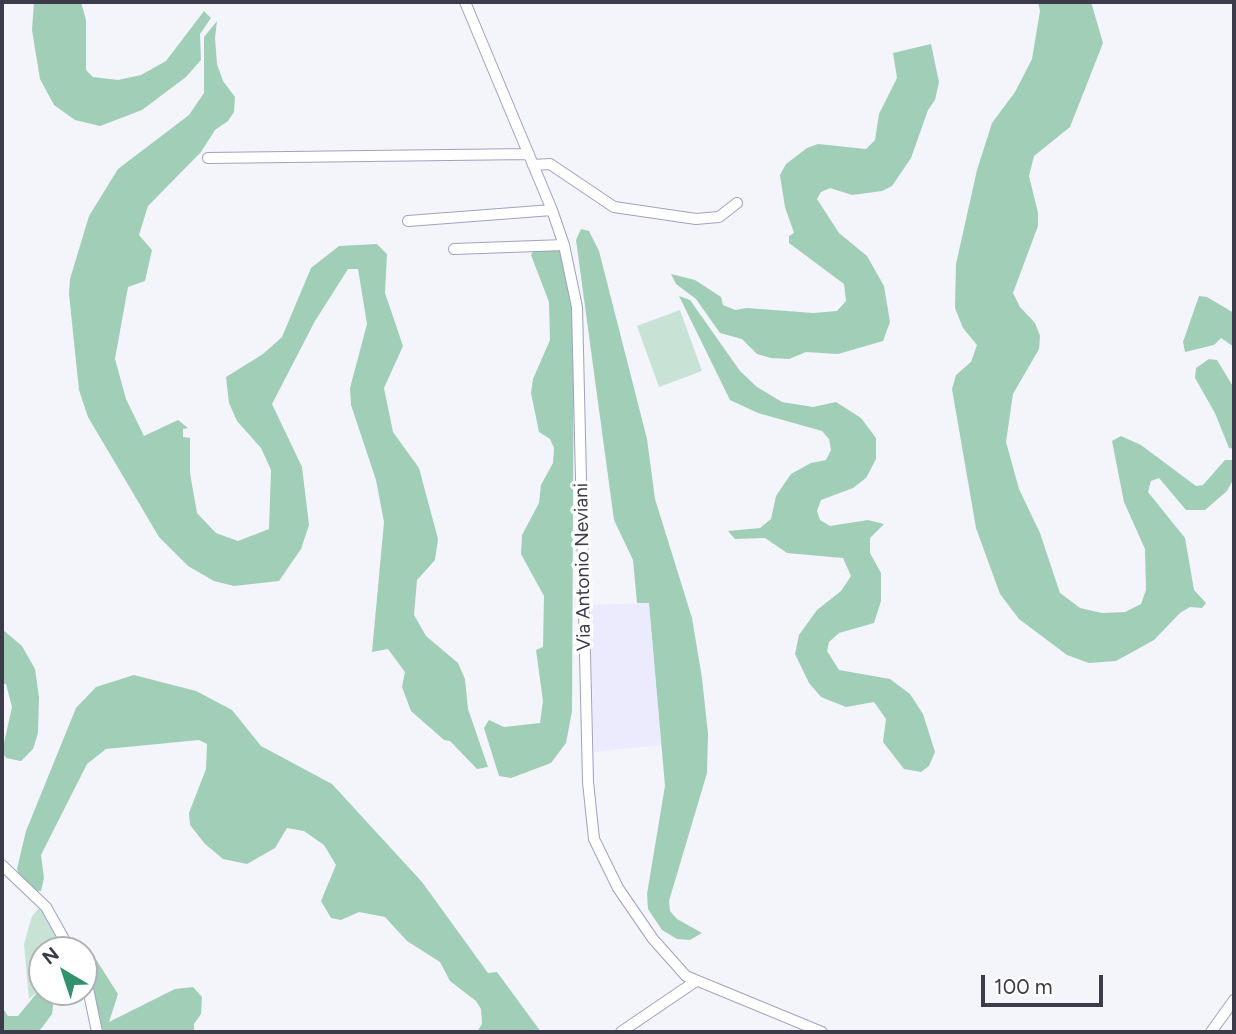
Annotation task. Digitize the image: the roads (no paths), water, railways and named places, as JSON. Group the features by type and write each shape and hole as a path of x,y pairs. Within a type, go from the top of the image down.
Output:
{"street":[{"name":"Via Antonio Neviani","path":"465,2 552,210 564,245 577,312 588,782 593,832 609,874 674,965 696,981 822,1032"},
{"path":"208,158 298,160 528,154"},
{"path":"533,165 550,164 614,207 696,219 719,218 737,203"},
{"path":"408,221 552,210"},
{"path":"454,249 564,245"},
{"path":"2,865 46,907 62,936"},
{"path":"621,1032 696,981"},
{"path":"1211,1032 1234,1000"},
{"path":"92,1006 97,1032"}]}
